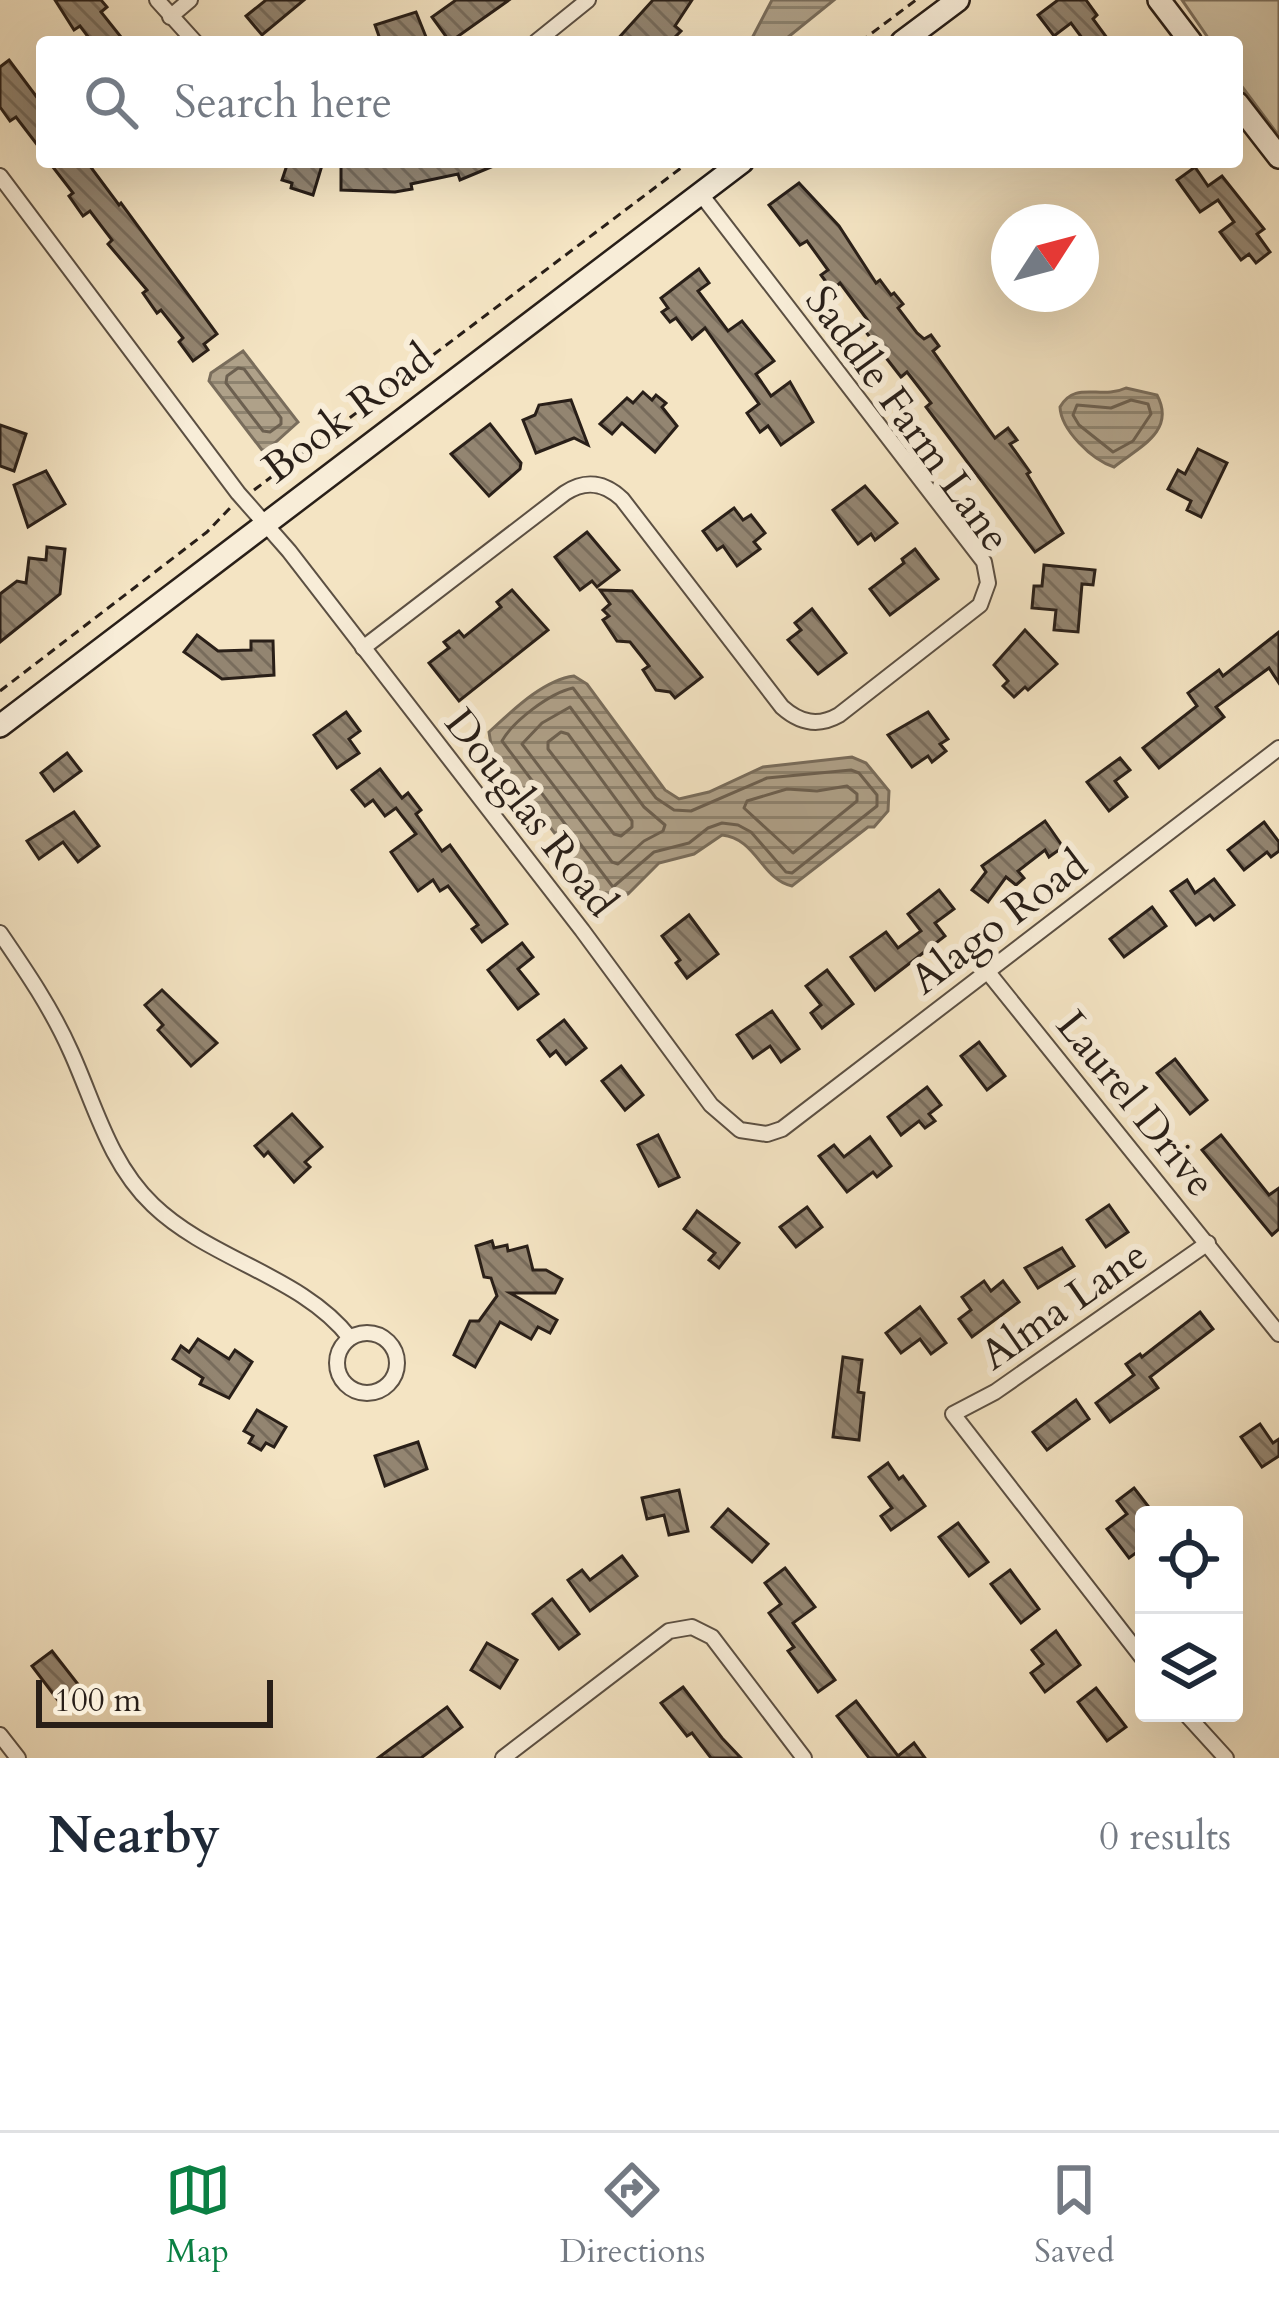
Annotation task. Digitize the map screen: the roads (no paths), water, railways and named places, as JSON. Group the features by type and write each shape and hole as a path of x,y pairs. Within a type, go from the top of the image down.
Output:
{"street":[{"path":"157,0 189,36"},
{"path":"170,16 190,0"},
{"path":"543,36 588,0"},
{"path":"910,36 958,0"},
{"path":"1159,0 1186,36"},
{"path":"1243,111 1279,157"},
{"name":"Book Road","path":"0,726 734,168"},
{"name":"Douglas Road","path":"0,176 238,493 266,522 582,929 711,1105 728,1122 753,1134"},
{"name":"Saddle Farm Lane","path":"364,648 566,493 590,484 607,487 622,499 782,707 806,722 839,715 980,605 988,576 978,553 700,193"},
{"name":"Alago Road","path":"753,1134 782,1129 1279,748"},
{"path":"0,933 62,1032 115,1154 149,1202 225,1256 331,1314 350,1338"},
{"name":"Laurel Drive","path":"988,971 1279,1334"},
{"name":"Alma Lane","path":"1135,1648 953,1414 995,1392 1208,1243"},
{"path":"372,1334 391,1346 396,1369 383,1388 361,1393 342,1380 338,1358 350,1338 372,1334"},
{"path":"502,1758 669,1631 692,1627 712,1637 804,1758"},
{"path":"1193,1722 1226,1758"},
{"path":"0,1735 18,1758"}],"water":[{"path":"772,0 834,0 789,36 753,36"},
{"path":"243,351 298,422 267,450 262,450 209,381 211,373"},
{"path":"1126,388 1157,395 1162,419 1143,446 1114,467 1079,443 1060,407 1073,394"},
{"path":"574,676 587,684 665,790 679,799 709,792 763,767 852,757 866,763 889,791 888,811 874,827 792,886 773,876 743,843 722,835 694,854 659,863 628,894 612,901 598,890 492,751 489,732 540,690"}]}
